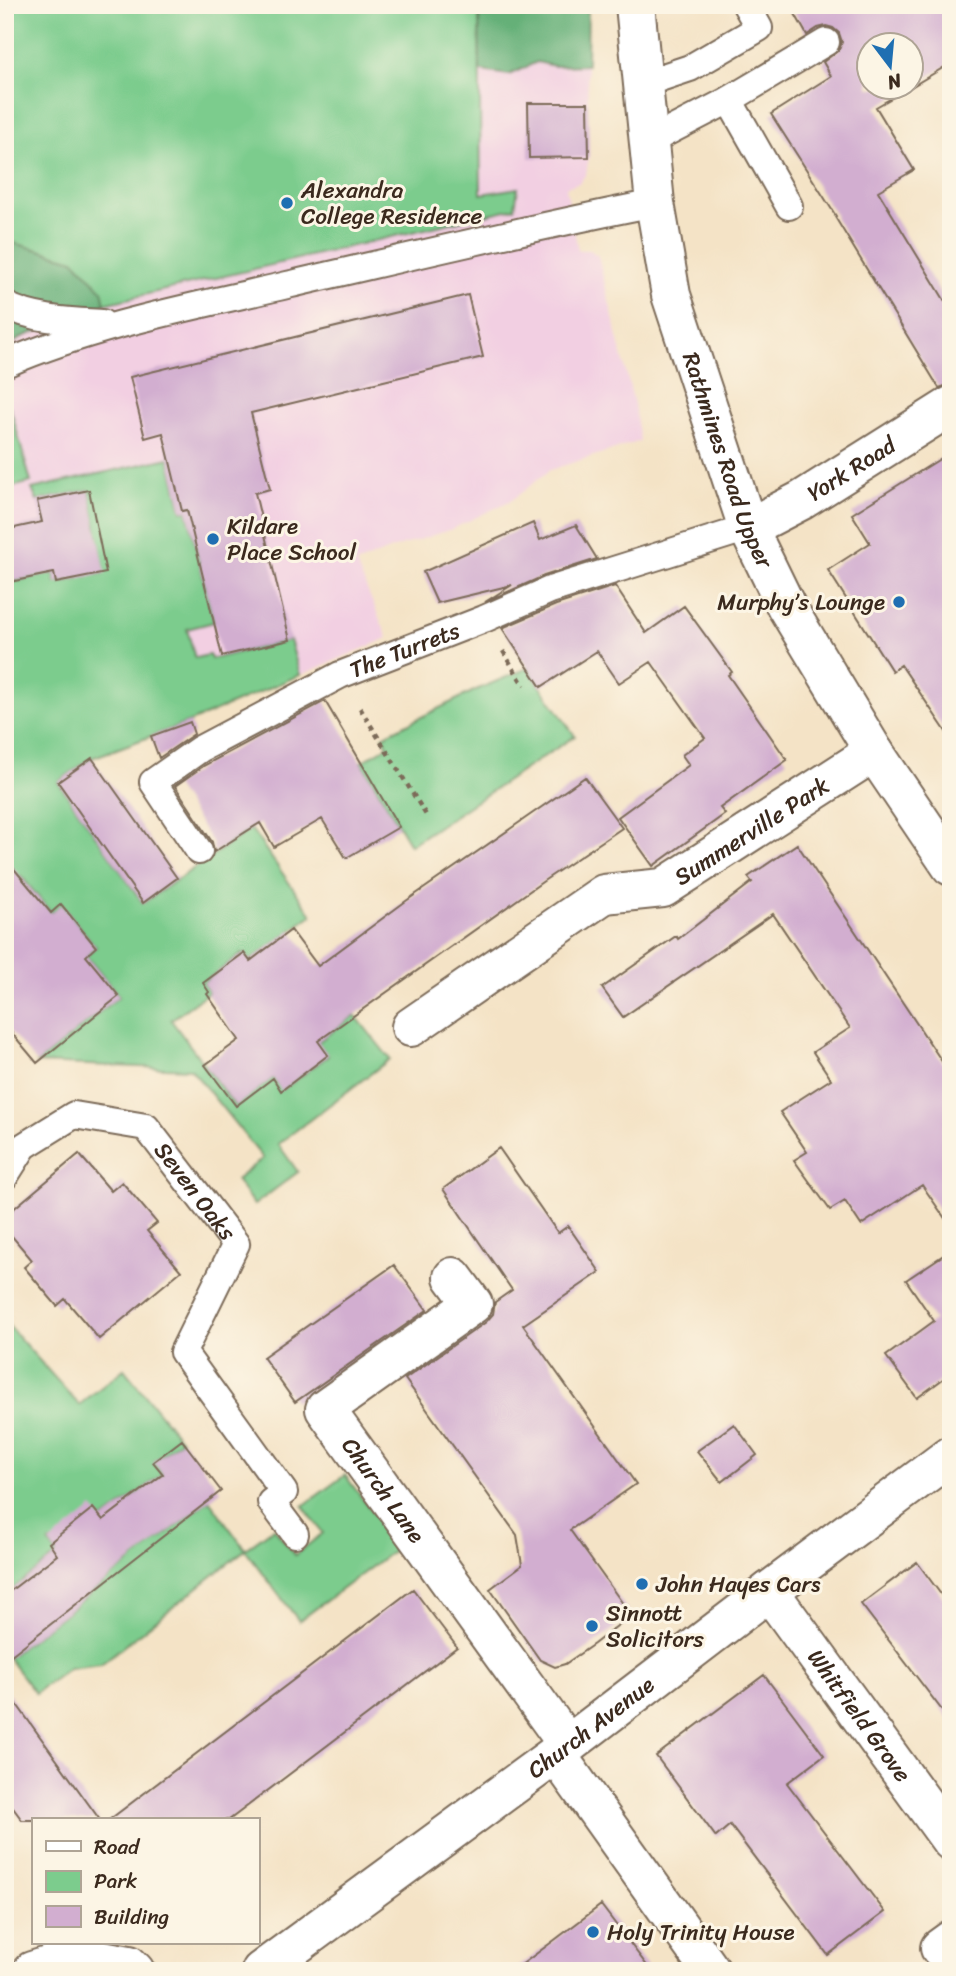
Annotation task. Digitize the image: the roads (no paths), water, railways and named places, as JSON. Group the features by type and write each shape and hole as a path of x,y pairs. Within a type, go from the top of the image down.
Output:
{"street":[{"name":"Rathmines Road Upper","path":"635,5 655,203 671,295 748,528 786,606 874,752 951,866"},
{"name":"York Road","path":"748,528 947,416"},
{"name":"Summerville Park","path":"411,1027 604,894 663,888 874,752"},
{"name":"Church Lane","path":"453,1277 473,1304 325,1409 562,1750"},
{"name":"Church Avenue","path":"261,1971 562,1750 951,1455"},
{"name":"Whitfield Grove","path":"769,1591 951,1841"},
{"path":"562,1750 711,1971"},
{"path":"32,1971 80,1956 129,1965 135,1971"}],"lane":[{"path":"642,84 690,68 759,28 746,5"},
{"path":"648,142 729,100 826,42"},
{"path":"729,100 789,205"},
{"path":"5,364 43,347 118,324 572,219 655,203"},
{"path":"5,305 16,311 59,320 118,324"},
{"name":"The Turrets","path":"200,851 153,782 200,749 340,675 484,619 550,590 748,528"},
{"name":"Seven Oaks","path":"5,1176 24,1146 74,1115 146,1127 236,1244 183,1352 284,1492 271,1502 295,1534"}],"place":[{"name":"Alexandra College Residence","path":"287,203"},
{"name":"Kildare Place School","path":"213,539"},
{"name":"Murphy’s Lounge","path":"899,602"},
{"name":"John Hayes Cars","path":"642,1584"},
{"name":"Sinnott Solicitors","path":"592,1626"},
{"name":"Holy Trinity House","path":"593,1932"}]}
